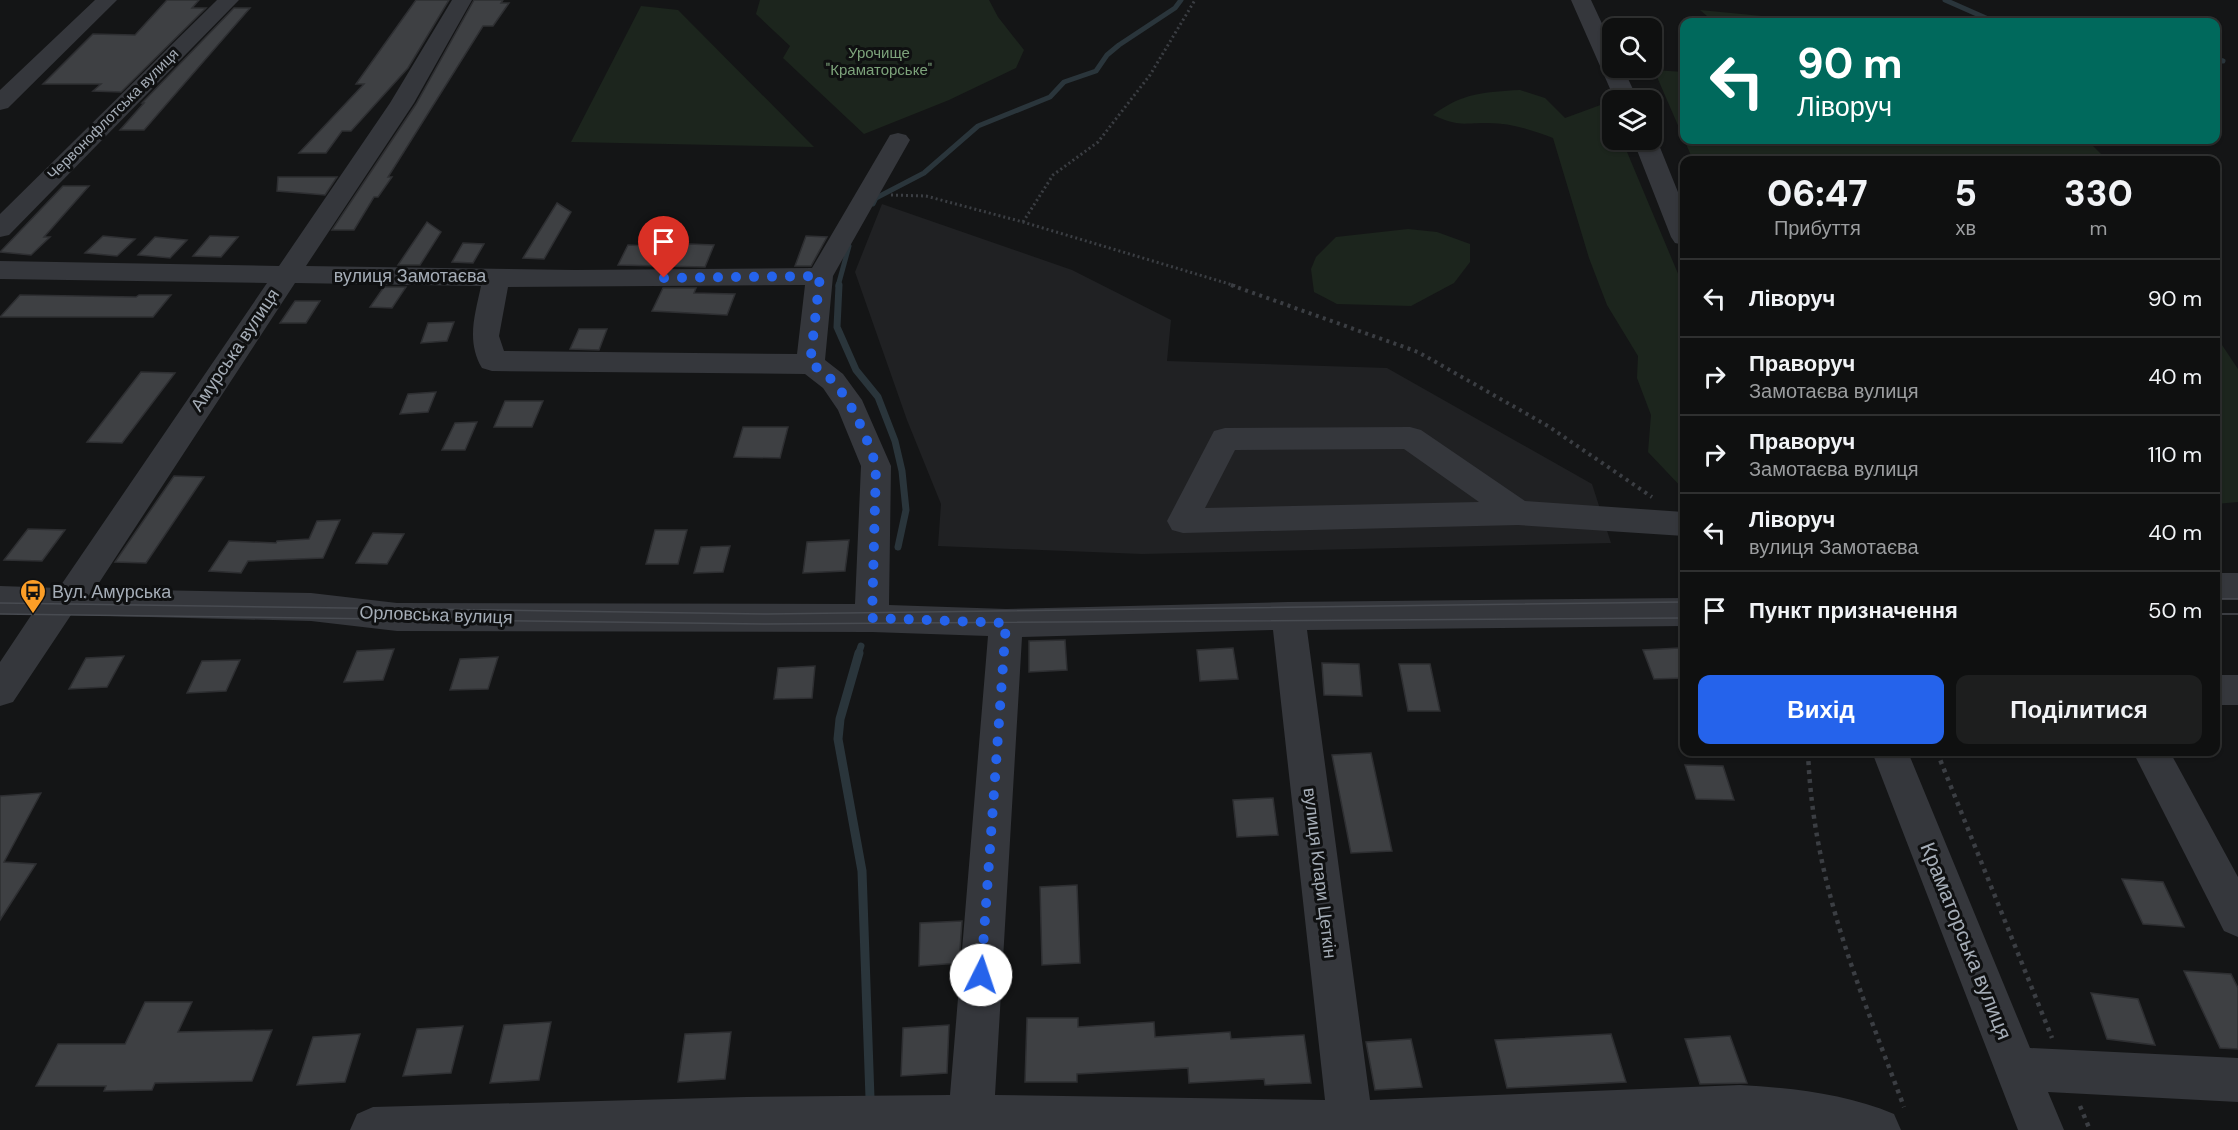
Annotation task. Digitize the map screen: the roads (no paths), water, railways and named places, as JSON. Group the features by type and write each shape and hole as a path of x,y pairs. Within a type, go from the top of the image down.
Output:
{"street":[{"path":"0,103 107,0"},
{"name":"Червонофлотська вулиця","path":"0,229 53,173 229,0"},
{"name":"Амурська вулиця","path":"0,691 58,604 67,603 284,275 402,103 462,0"},
{"path":"1581,0 1622,90"},
{"path":"810,364 820,276 898,140"},
{"path":"1649,150 1680,227"},
{"name":"вулиця Замотаєва","path":"0,270 575,279 820,276"},
{"path":"497,276 485,336 492,361 810,364 825,370 837,384 871,449 876,466 872,618"},
{"path":"1518,513 1410,438 1225,439 1183,521 1518,513 1680,524"},
{"path":"2220,586 2238,586"},
{"name":"Орловська вулиця","path":"0,600 311,608 397,617 872,618 1006,623 1288,616 1680,612"},
{"name":"вулиця Клари Цеткін","path":"1288,616 1351,1126"},
{"path":"971,1117 1006,623"},
{"path":"2220,690 2238,690"},
{"name":"Краматорська вулиця","path":"1892,756 2041,1130"},
{"path":"2153,756 2238,917"},
{"path":"2017,1069 2238,1080"},
{"path":"373,1130 745,1124 971,1117 1351,1126 1740,1107 1795,1110 1893,1124"}],"waterway":[{"path":"873,204 876,198 924,173 978,126 1050,97 1064,82 1096,71 1107,55 1175,8 1181,0"},
{"path":"1945,0 1986,18"},
{"path":"838,286 849,246"},
{"path":"839,285 837,327 856,370 878,397 895,441 902,471 906,510 898,547"},
{"path":"858,655 861,646"},
{"path":"859,653 840,719 838,739 862,871 870,1098"}],"tram line":[{"path":"2220,599 2238,599"},
{"path":"0,603 768,614 1680,602"},
{"path":"0,614 766,624 1680,618"},
{"path":"2220,614 2238,614"}],"place":[{"name":"Вул. Амурська","path":"33,615"}],"park label":[{"name":"Урочище \"Краматорське\"","path":"879,62"}]}
